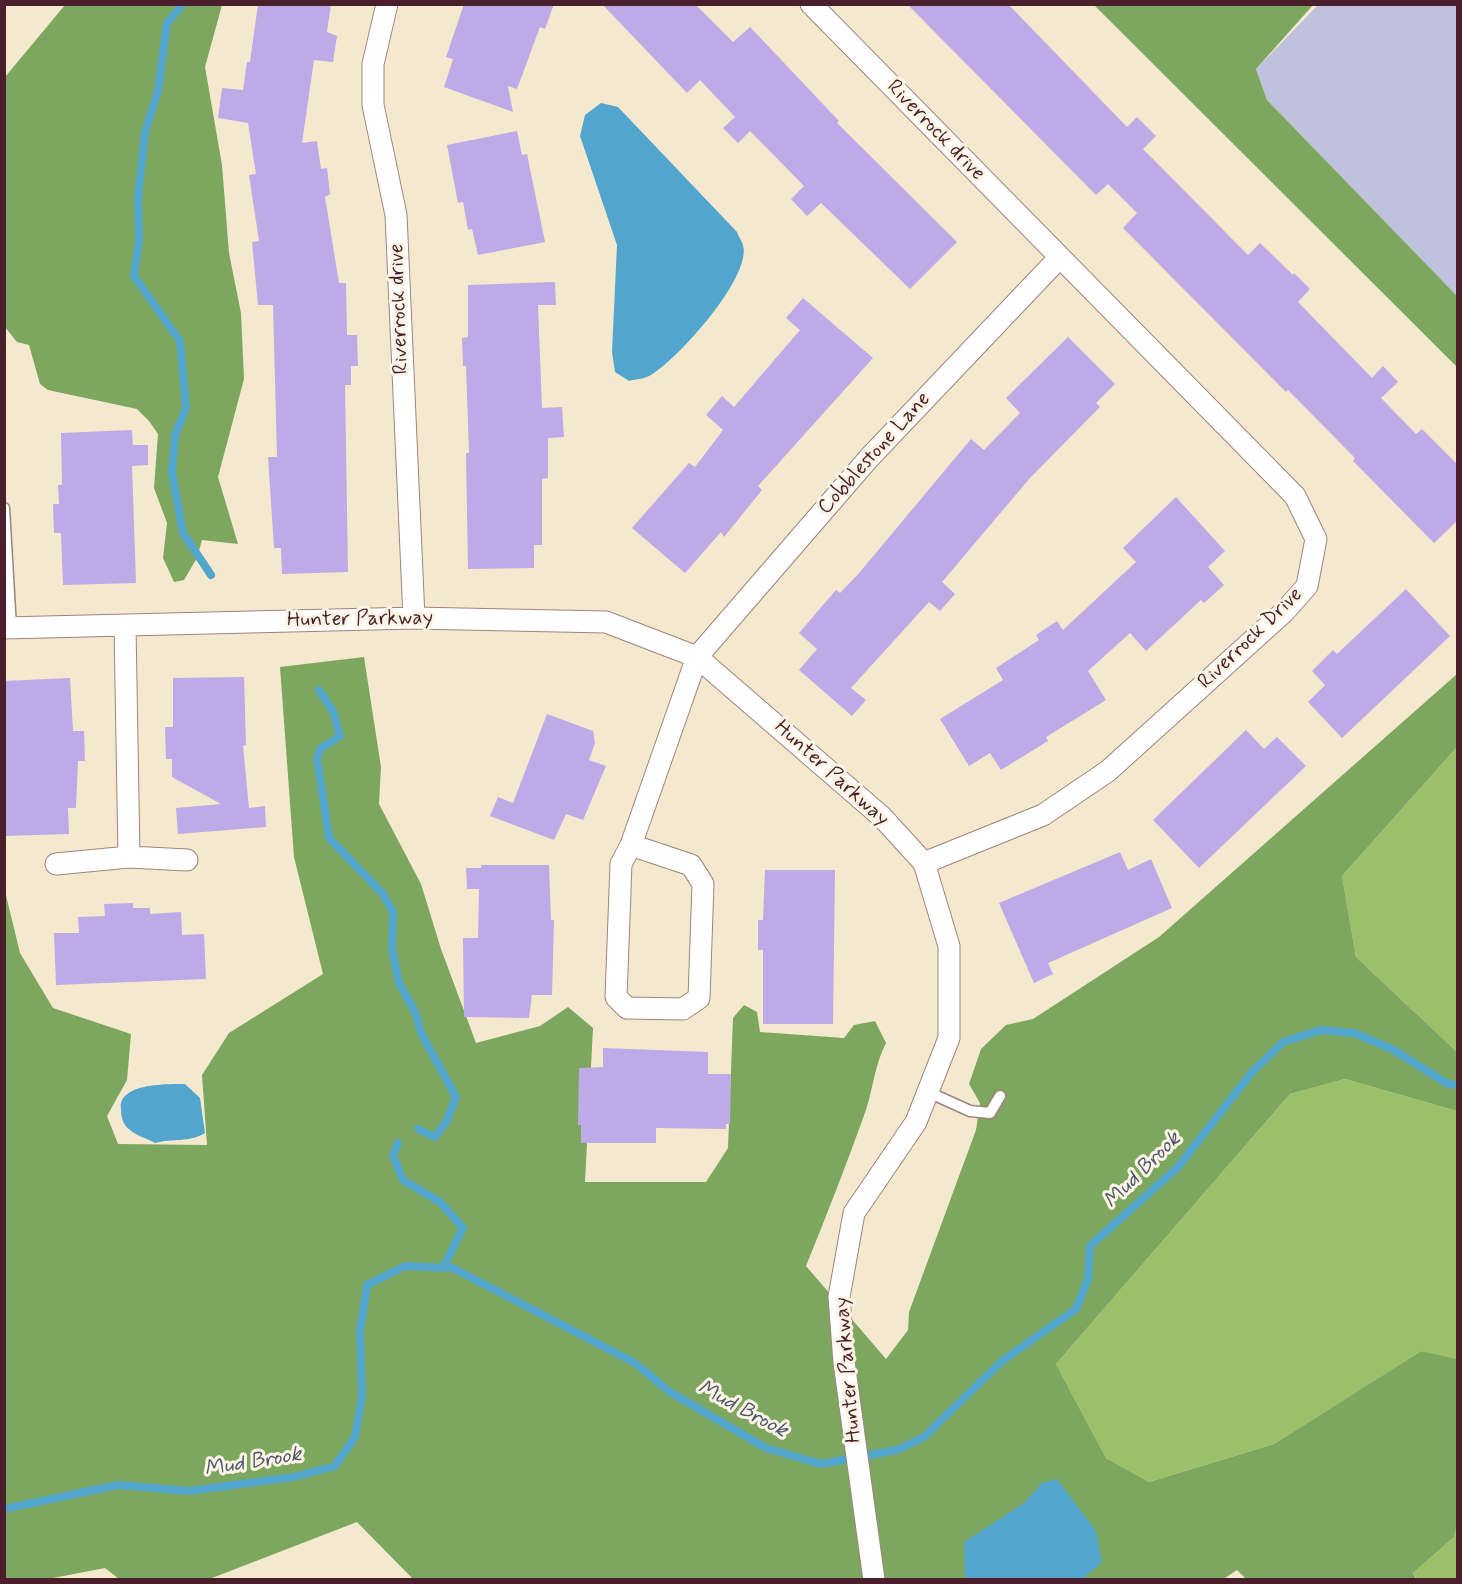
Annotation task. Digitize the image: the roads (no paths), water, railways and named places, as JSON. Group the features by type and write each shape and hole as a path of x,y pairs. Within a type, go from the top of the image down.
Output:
{"street":[{"name":"Riverrock drive","path":"387,4 373,64 373,105 396,215 414,618"},
{"name":"Riverrock drive","path":"811,4 1059,258"},
{"name":"Cobblestone Lane","path":"697,657 869,458 1059,258"},
{"name":"Riverrock Drive","path":"924,863 1044,815 1108,771 1284,612 1307,586 1316,539 1295,496 1059,258"},
{"name":"Hunter Parkway","path":"8,628 125,627 414,618 606,622 697,657 882,817 924,863 949,946 949,1038 916,1122 854,1214 839,1297 844,1362 874,1580"},
{"path":"125,627 129,857"},
{"path":"631,845 691,865 703,884 699,998 683,1009 627,1008 616,997 621,864 631,845 697,657"},
{"path":"56,864 129,857 186,860"}],"lane":[{"path":"4,508 8,628"},
{"path":"928,1092 965,1109 990,1113 1000,1096"}],"water":[{"path":"601,103 618,107 737,232 743,245 743,259 736,277 710,316 663,366 651,375 629,381 615,372 612,352 617,245 580,136 585,115"},
{"path":"185,1084 200,1098 205,1133 193,1138 155,1143 135,1134 126,1126 121,1109 122,1100 127,1094 145,1087"},
{"path":"1057,1479 1096,1531 1102,1563 1082,1579 965,1579 964,1542 1024,1503 1042,1483"}],"waterway":[{"path":"183,4 167,23 158,91 145,132 138,198 139,240 134,276 180,341 186,408 175,435 172,473 183,533 211,575"},
{"path":"319,690 333,711 340,736 320,749 317,758 329,838 383,894 393,912 392,949 399,983 415,1012 421,1033 456,1097 446,1122 435,1137 418,1129"},
{"name":"Mud Brook","path":"4,1509 118,1485 189,1491 294,1477 335,1466 355,1437 362,1396 360,1331 367,1285 405,1266 453,1268 635,1363 670,1392 766,1448 821,1464 897,1450 924,1437 1002,1361 1076,1309 1088,1279 1090,1246 1178,1167 1252,1072 1283,1042 1321,1030 1354,1033 1392,1049 1448,1084 1458,1085"},
{"path":"398,1143 393,1156 403,1180 440,1202 463,1228 443,1268"}]}
